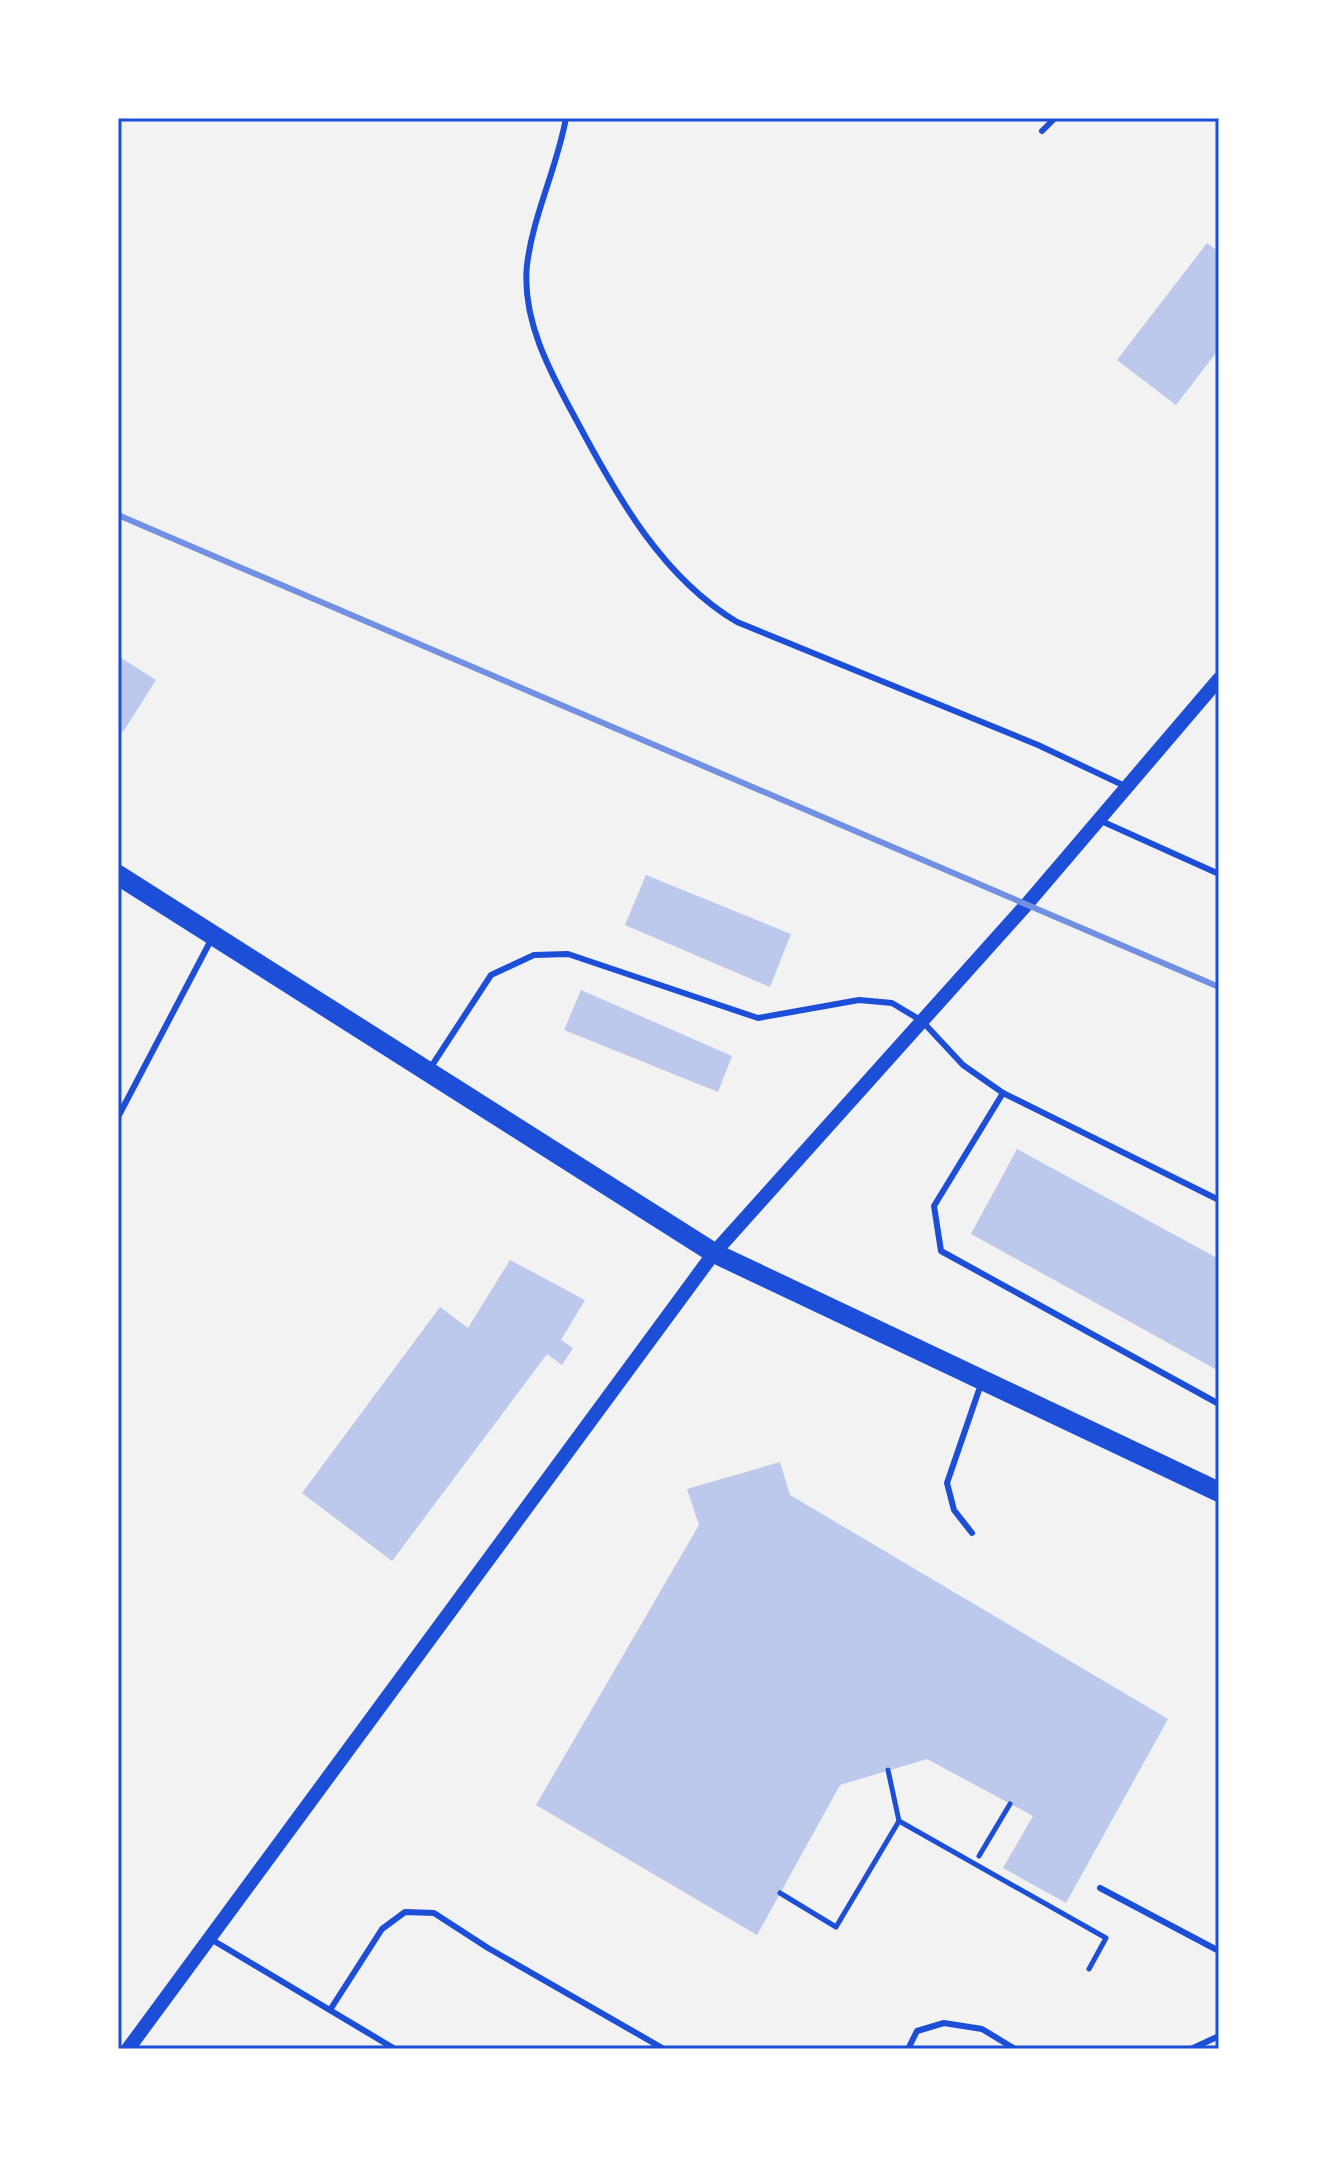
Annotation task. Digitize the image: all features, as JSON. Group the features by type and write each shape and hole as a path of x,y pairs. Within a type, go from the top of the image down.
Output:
{"main road":[{"path":"118,875 714,1253 1219,1492"}],"street":[{"path":"128,2049 714,1253 1099,820 1219,679"}],"lane":[{"path":"566,118 527,266 528,305 539,343 564,398 621,503 670,566 723,614 737,622 1038,745 1127,787"},
{"path":"1042,131 1055,118"},
{"path":"1099,820 1219,874"},
{"path":"118,1117 213,937"},
{"path":"427,1073 491,975 534,955 568,954 758,1018 859,1000 892,1003 922,1021 963,1065 1003,1093 1219,1200"},
{"path":"1003,1093 934,1206 941,1251 1219,1404"},
{"path":"972,1533 954,1510 947,1483 982,1380"},
{"path":"1100,1888 1219,1951"},
{"path":"330,2010 382,1929 405,1912 434,1913 488,1948 664,2049"},
{"path":"209,1938 395,2049"},
{"path":"908,2049 917,2031 944,2023 982,2029 1015,2049"},
{"path":"1191,2049 1219,2036"}],"path":[{"path":"780,1893 836,1927 899,1821 888,1770"},
{"path":"979,1856 1010,1804"},
{"path":"899,1821 1106,1938 1089,1969"}],"building":[{"path":"1207,243 1219,252 1219,349 1176,405 1117,360"},
{"path":"118,656 156,680 123,732 118,729"},
{"path":"646,875 791,934 770,987 625,925"},
{"path":"581,990 732,1056 718,1092 564,1030"},
{"path":"1017,1149 1219,1259 1219,1371 971,1234"},
{"path":"510,1260 585,1300 561,1340 573,1348 562,1365 547,1354 392,1561 302,1493 440,1307 468,1328"},
{"path":"780,1462 790,1495 1168,1719 1066,1903 1003,1868 1033,1816 927,1759 840,1785 757,1935 536,1805 699,1525 687,1489"}],"railway":[{"path":"118,515 1219,987"}]}
